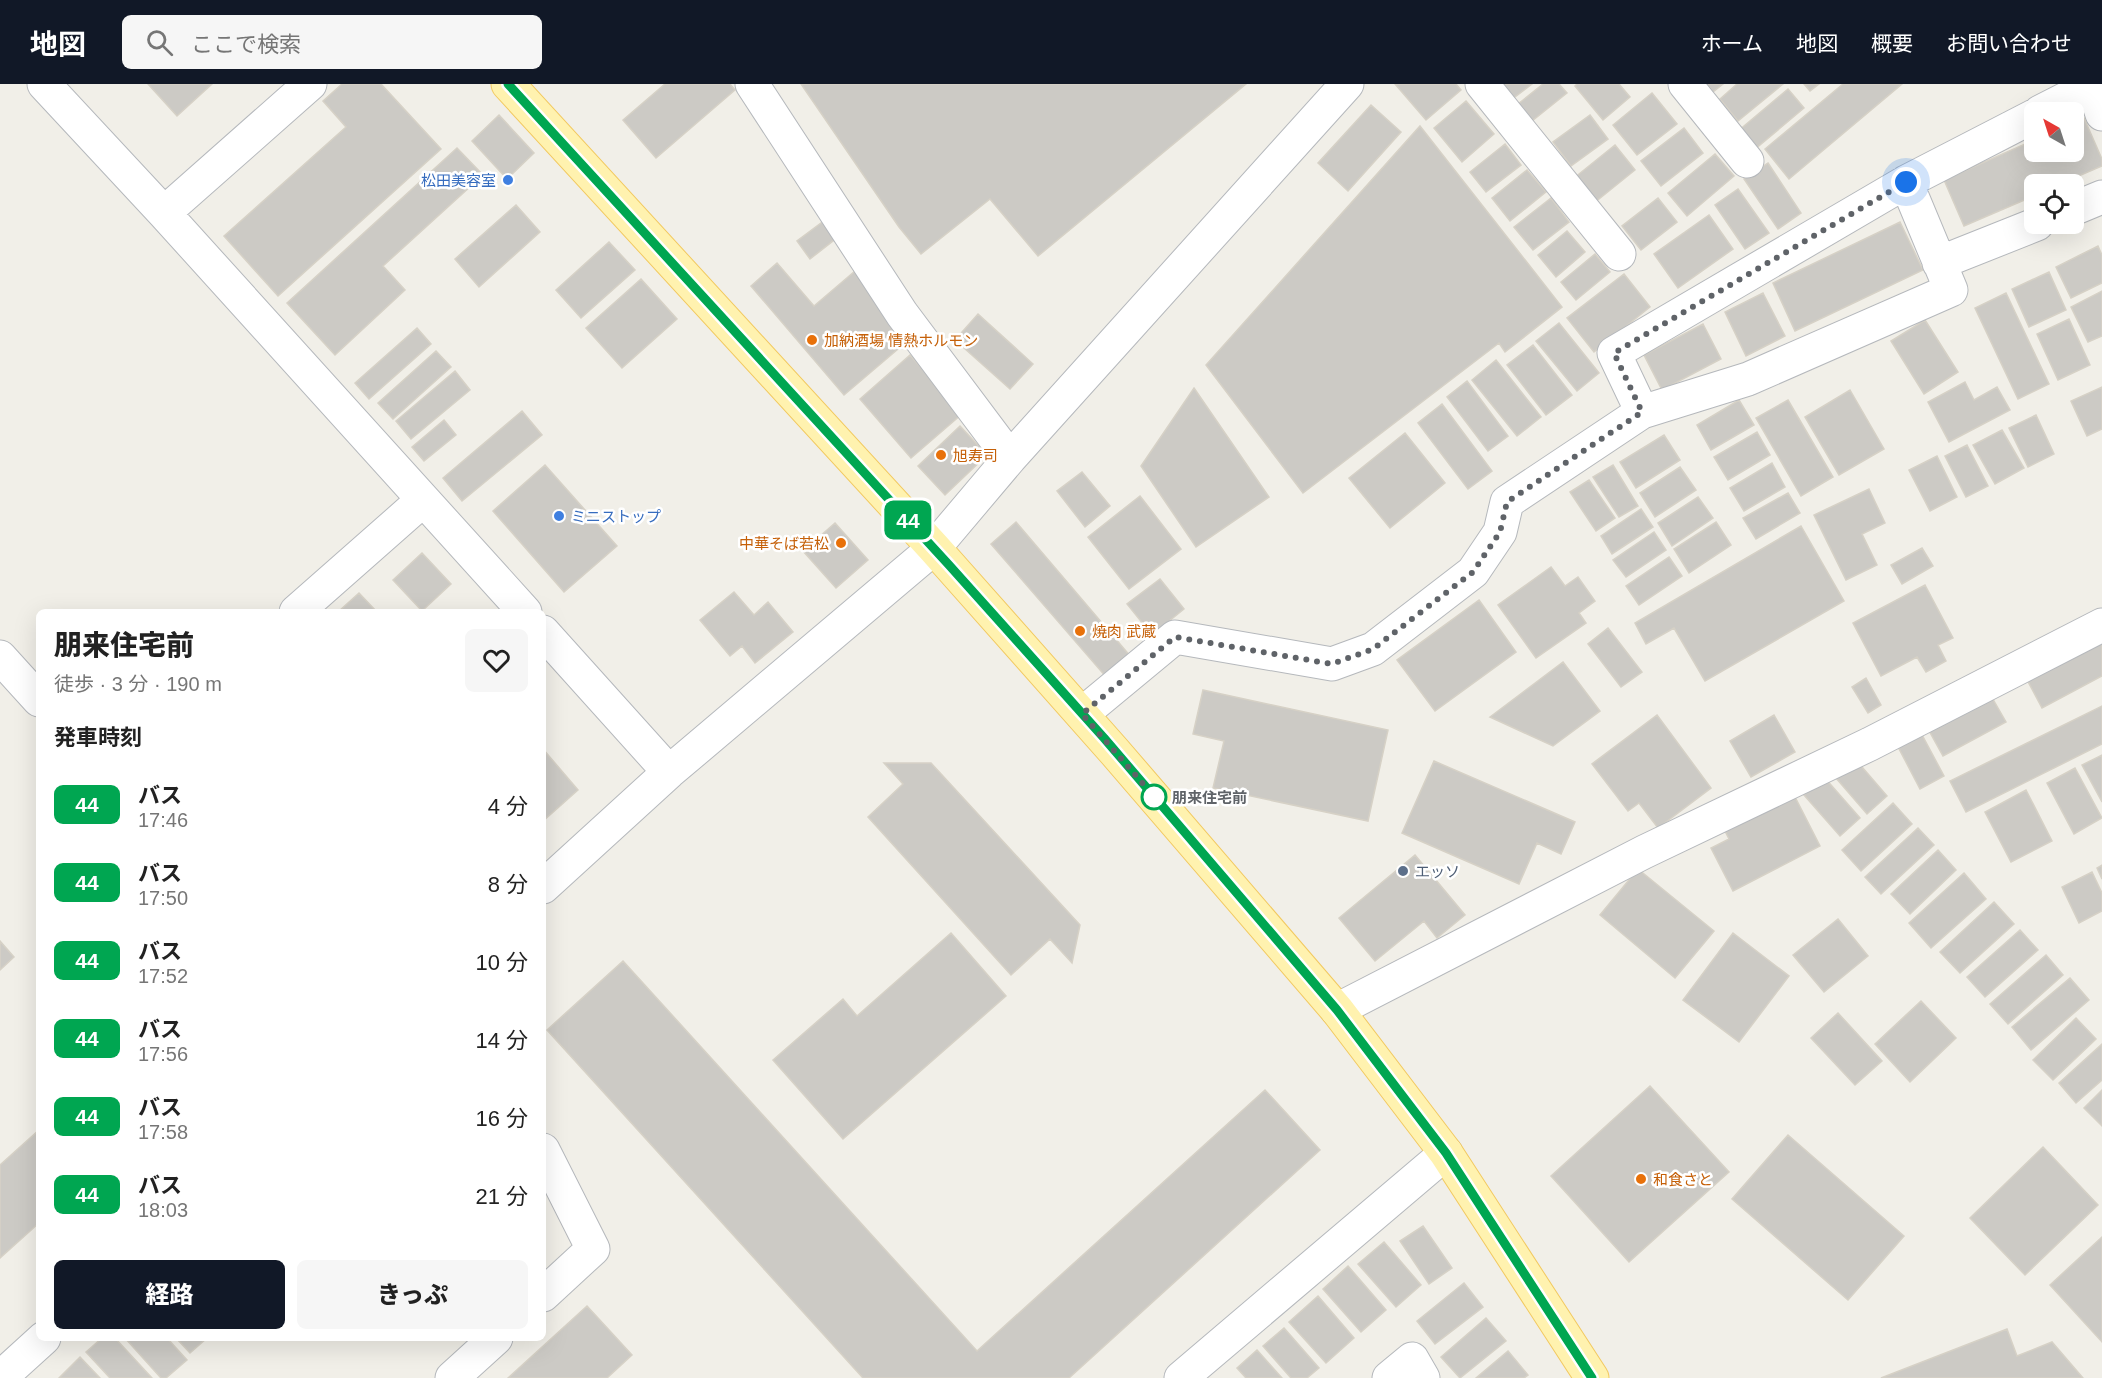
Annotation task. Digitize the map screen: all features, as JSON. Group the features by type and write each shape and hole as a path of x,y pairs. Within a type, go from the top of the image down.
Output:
{"main road":[{"path":"508,84 934,548 1082,714 1337,1010 1446,1153 1592,1378"}],"street":[{"path":"44,84 164,213 522,609"},
{"path":"164,213 310,84"},
{"path":"752,84 902,314 1010,458"},
{"path":"546,884 669,772 934,548 1010,458 1347,84"},
{"path":"1482,84 1619,254"},
{"path":"1685,84 1747,161"},
{"path":"2073,102 2096,95"},
{"path":"1642,412 1614,353 1906,182 2024,121"},
{"path":"1082,714 1175,637 1332,664 1373,649 1473,572 1500,532 1507,502 1642,412 1748,379 1950,290 1906,182"},
{"path":"2084,204 2102,197"},
{"path":"1939,263 2024,229"},
{"path":"299,609 423,500"},
{"path":"1337,1010 1644,852 1870,744 2102,625"},
{"path":"546,635 669,772"},
{"path":"0,657 36,697"},
{"path":"1181,1378 1446,1153"},
{"path":"546,1156 593,1249 546,1292"},
{"path":"0,1378 41,1341"},
{"path":"453,1378 493,1341"},
{"path":"1389,1378 1412,1359 1423,1378"}],"building":[{"path":"148,84 212,84 177,116"},
{"path":"342,84 381,84 441,149 278,296 224,236 346,127 323,101"},
{"path":"665,84 730,84 735,90 656,158 623,120"},
{"path":"801,84 1246,84 1038,256 990,199 921,254 899,227"},
{"path":"1395,84 1456,84 1461,90 1426,120"},
{"path":"1498,84 1532,84 1511,100"},
{"path":"1543,84 1559,84 1567,93 1532,121 1518,104"},
{"path":"1577,84 1619,84 1630,97 1603,120 1575,86"},
{"path":"1707,84 1723,84 1713,92"},
{"path":"1737,84 1783,84 1738,121 1720,99"},
{"path":"1804,84 1819,84 1810,91"},
{"path":"1843,84 1902,84 1789,179 1765,149"},
{"path":"1788,89 1804,108 1754,150 1738,131"},
{"path":"1652,93 1677,124 1637,155 1613,125"},
{"path":"1466,101 1494,134 1462,162 1434,128"},
{"path":"1371,105 1401,132 1348,191 1318,163"},
{"path":"499,115 534,153 507,179 472,141"},
{"path":"1590,115 1608,139 1571,166 1553,142"},
{"path":"2084,118 2102,159 2102,166 2083,174 2024,174 2024,200 1964,226 1944,180 2024,144 2024,162 2084,162"},
{"path":"1420,126 1562,307 1505,352 1499,343 1303,493 1206,365"},
{"path":"1684,128 1703,153 1661,186 1641,161"},
{"path":"1505,144 1521,165 1486,192 1470,172"},
{"path":"1615,145 1635,170 1594,203 1574,178"},
{"path":"457,148 483,175 383,266 405,290 335,355 287,303"},
{"path":"1715,154 1734,176 1687,216 1668,193"},
{"path":"1768,163 1801,213 1778,229 1744,179"},
{"path":"1527,170 1546,192 1510,221 1492,198"},
{"path":"1738,189 1769,233 1745,249 1715,205"},
{"path":"1551,198 1569,222 1533,250 1514,227"},
{"path":"1658,198 1677,222 1641,250 1622,226"},
{"path":"516,205 540,232 479,287 455,259"},
{"path":"1709,215 1733,249 1678,288 1654,254"},
{"path":"825,220 838,237 810,259 797,241"},
{"path":"1900,222 1923,270 1795,331 1773,283"},
{"path":"1567,231 1585,252 1556,277 1538,255"},
{"path":"609,242 635,270 581,318 556,290"},
{"path":"2098,246 2102,255 2102,283 2071,298 2056,267"},
{"path":"1595,254 1610,272 1576,300 1561,282"},
{"path":"777,263 814,306 855,271 911,338 844,395 751,286"},
{"path":"2049,272 2066,310 2029,327 2012,289"},
{"path":"1624,274 1650,307 1594,352 1567,318"},
{"path":"641,279 677,319 622,368 586,328"},
{"path":"2102,291 2102,336 2088,342 2071,307"},
{"path":"1763,293 1785,336 1746,356 1725,312"},
{"path":"2006,293 2049,384 2018,399 1975,308"},
{"path":"978,314 1033,364 1010,389 955,340"},
{"path":"2069,319 2090,365 2058,380 2037,334"},
{"path":"1925,320 1958,372 1924,394 1891,341"},
{"path":"1559,323 1599,373 1577,391 1536,341"},
{"path":"1703,324 1721,359 1662,390 1644,355"},
{"path":"417,328 431,344 369,399 355,383"},
{"path":"1533,345 1572,395 1546,415 1507,365"},
{"path":"436,351 451,367 393,419 378,403"},
{"path":"910,355 962,414 911,458 860,399"},
{"path":"1496,360 1541,417 1517,436 1472,380"},
{"path":"455,371 470,390 411,439 396,421"},
{"path":"1467,381 1508,436 1488,451 1447,397"},
{"path":"1965,382 1974,400 1997,387 2010,410 1949,442 1928,402"},
{"path":"2102,387 2102,429 2087,436 2071,401"},
{"path":"1194,388 1269,497 1196,547 1141,466"},
{"path":"1850,390 1884,449 1839,475 1805,417"},
{"path":"1739,400 1754,425 1711,450 1697,425"},
{"path":"1788,400 1833,477 1801,496 1756,418"},
{"path":"1442,404 1492,471 1468,489 1418,423"},
{"path":"522,411 542,435 462,501 443,478"},
{"path":"2036,415 2054,454 2028,467 2009,428"},
{"path":"444,420 456,435 424,461 412,447"},
{"path":"960,426 987,455 945,495 918,466"},
{"path":"2002,430 2024,468 1995,484 1973,445"},
{"path":"1757,432 1770,455 1728,480 1714,457"},
{"path":"1405,433 1445,483 1390,528 1349,478"},
{"path":"1664,435 1680,460 1636,488 1620,462"},
{"path":"1967,445 1988,486 1966,497 1945,456"},
{"path":"1937,456 1957,497 1930,511 1909,470"},
{"path":"1772,463 1785,487 1744,511 1730,488"},
{"path":"545,465 617,546 564,592 493,511"},
{"path":"1613,465 1638,506 1619,517 1593,477"},
{"path":"1680,467 1696,490 1655,517 1640,493"},
{"path":"1082,472 1110,506 1085,527 1057,491"},
{"path":"1589,480 1615,518 1596,531 1570,492"},
{"path":"1869,489 1885,523 1862,534 1877,565 1846,580 1814,515"},
{"path":"1788,493 1800,513 1756,539 1743,518"},
{"path":"1140,496 1181,549 1129,589 1088,537"},
{"path":"1698,497 1713,518 1672,546 1658,523"},
{"path":"1641,509 1653,527 1612,554 1601,536"},
{"path":"1016,522 1131,657 1107,678 991,544"},
{"path":"1716,522 1731,545 1689,573 1674,549"},
{"path":"835,523 868,560 836,588 803,551"},
{"path":"1801,526 1844,601 1705,681 1674,628 1646,644 1635,623"},
{"path":"1654,532 1666,550 1626,577 1613,560"},
{"path":"1922,548 1933,566 1902,584 1891,565"},
{"path":"422,553 451,584 424,609 420,609 393,580"},
{"path":"1669,557 1682,576 1639,605 1626,586"},
{"path":"1551,567 1565,586 1578,577 1595,601 1579,613 1586,623 1536,658 1498,605"},
{"path":"1160,579 1184,609 1152,635 1127,604"},
{"path":"1925,585 1953,638 1938,645 1946,661 1926,672 1917,657 1881,676 1853,623"},
{"path":"734,592 754,615 768,602 793,632 755,663 742,646 730,656 700,620"},
{"path":"359,593 374,609 341,609"},
{"path":"1479,600 1516,652 1435,711 1397,660"},
{"path":"1608,628 1642,672 1621,687 1588,644"},
{"path":"2102,635 2102,676 2042,708 2025,676"},
{"path":"1563,662 1600,711 1553,746 1490,717"},
{"path":"1866,678 1881,705 1868,713 1852,687"},
{"path":"1203,690 1388,730 1368,821 1213,788 1224,741 1193,734"},
{"path":"1990,694 2006,722 1943,756 1927,727"},
{"path":"2102,706 2102,744 1966,812 1950,781"},
{"path":"1657,715 1711,788 1658,828 1639,803 1628,811 1592,764"},
{"path":"1774,715 1795,752 1751,777 1730,741"},
{"path":"1920,731 1944,776 1920,789 1896,743"},
{"path":"546,753 578,790 546,818"},
{"path":"2102,755 2102,802 2082,765"},
{"path":"1856,760 1887,796 1867,814 1836,778"},
{"path":"1434,761 1575,822 1561,854 1537,843 1519,884 1402,833"},
{"path":"884,763 931,763 1080,925 1072,963 1050,939 1011,975 868,817 903,784"},
{"path":"2075,768 2102,818 2074,834 2047,783"},
{"path":"1824,777 1860,818 1840,836 1804,795"},
{"path":"1791,789 1820,846 1733,891 1711,848 1729,839 1725,831"},
{"path":"2026,790 2052,841 2011,862 1985,812"},
{"path":"1893,803 1912,824 1861,871 1842,850"},
{"path":"1918,828 1934,845 1881,894 1865,877"},
{"path":"1938,850 1956,870 1910,914 1891,894"},
{"path":"1415,855 1465,915 1437,938 1424,921 1375,961 1339,918"},
{"path":"2102,865 2102,879 2097,868"},
{"path":"1638,869 1714,931 1675,978 1600,915"},
{"path":"2092,872 2102,893 2102,911 2079,923 2062,887"},
{"path":"1964,873 1986,899 1931,948 1909,923"},
{"path":"1994,902 2014,924 1960,973 1940,952"},
{"path":"1838,919 1868,956 1824,992 1793,955"},
{"path":"2020,930 2038,950 1985,997 1967,977"},
{"path":"951,933 1006,996 843,1139 773,1060 843,999 857,1016"},
{"path":"1733,933 1789,976 1739,1042 1683,1000"},
{"path":"0,941 14,957 0,970"},
{"path":"2046,955 2063,975 2008,1024 1990,1004"},
{"path":"623,961 977,1351 1265,1090 1320,1150 1069,1378 863,1378 547,1030"},
{"path":"2070,978 2089,1000 2031,1050 2012,1027"},
{"path":"1921,1001 1956,1038 1910,1082 1875,1044"},
{"path":"1838,1013 1882,1061 1855,1085 1811,1038"},
{"path":"2076,1018 2096,1039 2053,1080 2033,1060"},
{"path":"2102,1044 2102,1080 2076,1103 2059,1083"},
{"path":"1650,1086 1729,1172 1629,1262 1551,1176"},
{"path":"2102,1090 2102,1126 2084,1108"},
{"path":"36,1133 36,1226 0,1258 0,1165"},
{"path":"1788,1135 1904,1236 1848,1300 1732,1199"},
{"path":"2043,1147 2098,1205 2025,1275 1970,1218"},
{"path":"1423,1226 1452,1268 1429,1284 1400,1241"},
{"path":"2102,1237 2102,1342 2050,1285"},
{"path":"1384,1242 1421,1285 1396,1307 1358,1264"},
{"path":"1348,1266 1386,1310 1361,1332 1323,1289"},
{"path":"1464,1283 1483,1307 1435,1344 1417,1321"},
{"path":"1318,1296 1354,1338 1326,1363 1289,1322"},
{"path":"587,1306 632,1355 607,1378 508,1378"},
{"path":"1486,1318 1506,1341 1460,1378 1441,1357"},
{"path":"1284,1328 1319,1368 1307,1378 1291,1378 1263,1346"},
{"path":"2007,1329 2017,1356 2052,1342 2083,1378 1881,1378"},
{"path":"99,1341 118,1341 152,1378 110,1378 86,1352"},
{"path":"128,1341 170,1341 187,1360 166,1378 161,1378"},
{"path":"179,1341 204,1341 190,1353"},
{"path":"1257,1350 1282,1378 1246,1378 1237,1368"},
{"path":"1508,1351 1528,1375 1524,1378 1476,1378"},
{"path":"80,1357 100,1378 59,1378"}],"bus line":[{"name":"44","path":"508,84 949,565 1104,738 1337,1010 1446,1153 1592,1378"}],"place":[{"name":"松田美容室","path":"508,180"},
{"name":"加納酒場 情熱ホルモン","path":"812,340"},
{"name":"旭寿司","path":"941,455"},
{"name":"ミニストップ","path":"559,516"},
{"name":"中華そば若松","path":"841,543"},
{"name":"焼肉 武蔵","path":"1080,631"},
{"name":"朋来住宅前","path":"1154,797"},
{"name":"エッソ","path":"1403,871"},
{"name":"和食さと","path":"1641,1179"}],"route":[{"path":"1154,797 1159,802 1082,714 1175,637 1332,664 1373,649 1473,572 1500,532 1507,502 1642,412 1614,353 1906,182"}]}
